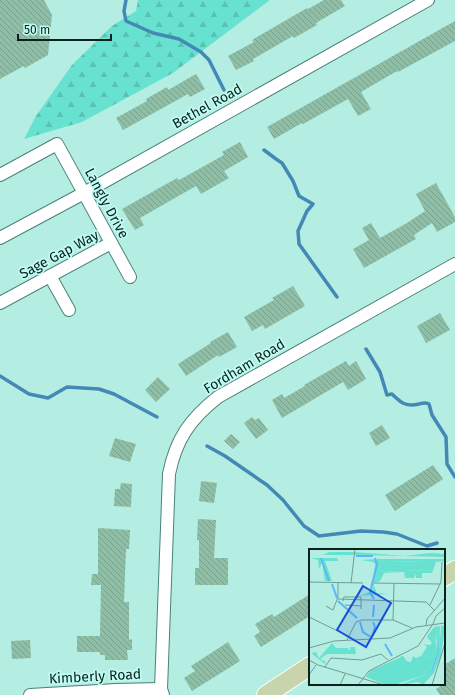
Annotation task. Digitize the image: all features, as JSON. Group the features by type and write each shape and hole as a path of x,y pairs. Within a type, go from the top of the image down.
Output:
{"main road":[{"path":"445,576 455,570"},
{"path":"266,695 309,667"}],"street":[{"name":"Bethel Road","path":"0,238 84,193 428,0"},
{"name":"Langly Drive","path":"0,175 57,144 130,277"},
{"name":"Sage Gap Way","path":"0,303 111,243"},
{"name":"Fordham Road","path":"162,692 169,474 172,458 179,440 190,423 203,409 218,397 455,264"},
{"path":"50,276 69,310"},
{"name":"Kimberly Road","path":"30,695 116,690 162,692"}],"green space":[{"path":"138,0 270,0 173,73 82,122 24,139 36,116 72,65 112,26 136,11"}],"building":[{"path":"0,0 44,0 52,15 48,55 25,68 24,66 0,79"},
{"path":"324,0 341,0 345,6 316,23 317,25 294,38 293,36 253,59 254,61 236,70 228,56 254,42 252,40 307,8 308,9"},
{"path":"455,21 455,41 398,72 397,71 361,92 371,109 358,116 348,99 274,139 267,127"},
{"path":"196,74 205,89 190,97 188,94 123,130 116,118 147,101 146,99 167,87 168,90"},
{"path":"240,142 248,157 224,171 229,178 201,194 196,186 140,218 144,225 135,230 122,209 177,178 179,180 224,155 222,152"},
{"path":"436,183 455,217 455,222 437,232 432,223 414,235 416,239 364,268 353,249 369,240 362,228 371,223 380,238 407,223 425,211 416,194"},
{"path":"293,286 305,306 265,329 263,325 252,331 244,317 274,300 272,298"},
{"path":"440,313 450,330 426,343 417,326"},
{"path":"228,332 237,347 219,357 218,355 186,376 178,364 211,343 210,342"},
{"path":"346,361 349,366 356,361 366,379 348,390 343,382 282,418 272,400 282,394 284,398"},
{"path":"158,377 170,389 156,402 145,390"},
{"path":"252,417 255,420 259,418 268,430 256,439 244,423"},
{"path":"382,425 390,438 376,446 369,433"},
{"path":"231,434 240,442 233,449 224,441"},
{"path":"115,438 136,444 130,462 109,456"},
{"path":"433,465 443,479 395,511 385,495"},
{"path":"201,481 217,483 214,503 199,501"},
{"path":"121,483 132,484 131,507 114,506 115,489 120,489"},
{"path":"198,519 216,520 214,558 228,558 228,585 195,585 195,568 199,568 199,540 197,540"},
{"path":"98,528 130,530 129,549 126,549 124,602 129,602 129,640 132,639 132,650 127,650 128,660 105,660 105,655 100,655 100,652 77,652 77,636 100,636 101,585 91,585 92,574 98,574"},
{"path":"309,595 309,617 261,647 254,636 260,632 255,624 272,614 274,617"},
{"path":"30,640 31,658 12,659 11,641"},
{"path":"228,642 240,661 192,691 184,678 195,671 191,666"},
{"path":"455,658 455,695 440,695 436,689 445,685 445,664"}],"waterway":[{"path":"126,0 124,11 126,21 153,33 179,39 201,52 209,60 224,90"},
{"path":"264,150 282,163 293,181 299,196 313,204 307,211 298,231 299,244 337,297"},
{"path":"366,349 380,372 387,395 392,394 407,405 424,403 429,404 432,415 446,437 447,464 455,477"},
{"path":"0,376 29,394 48,398 67,387 99,389 114,394 157,417"},
{"path":"207,446 225,456 267,485 283,500 304,526 319,536 361,531 383,532 397,534 427,546 437,543"}]}
